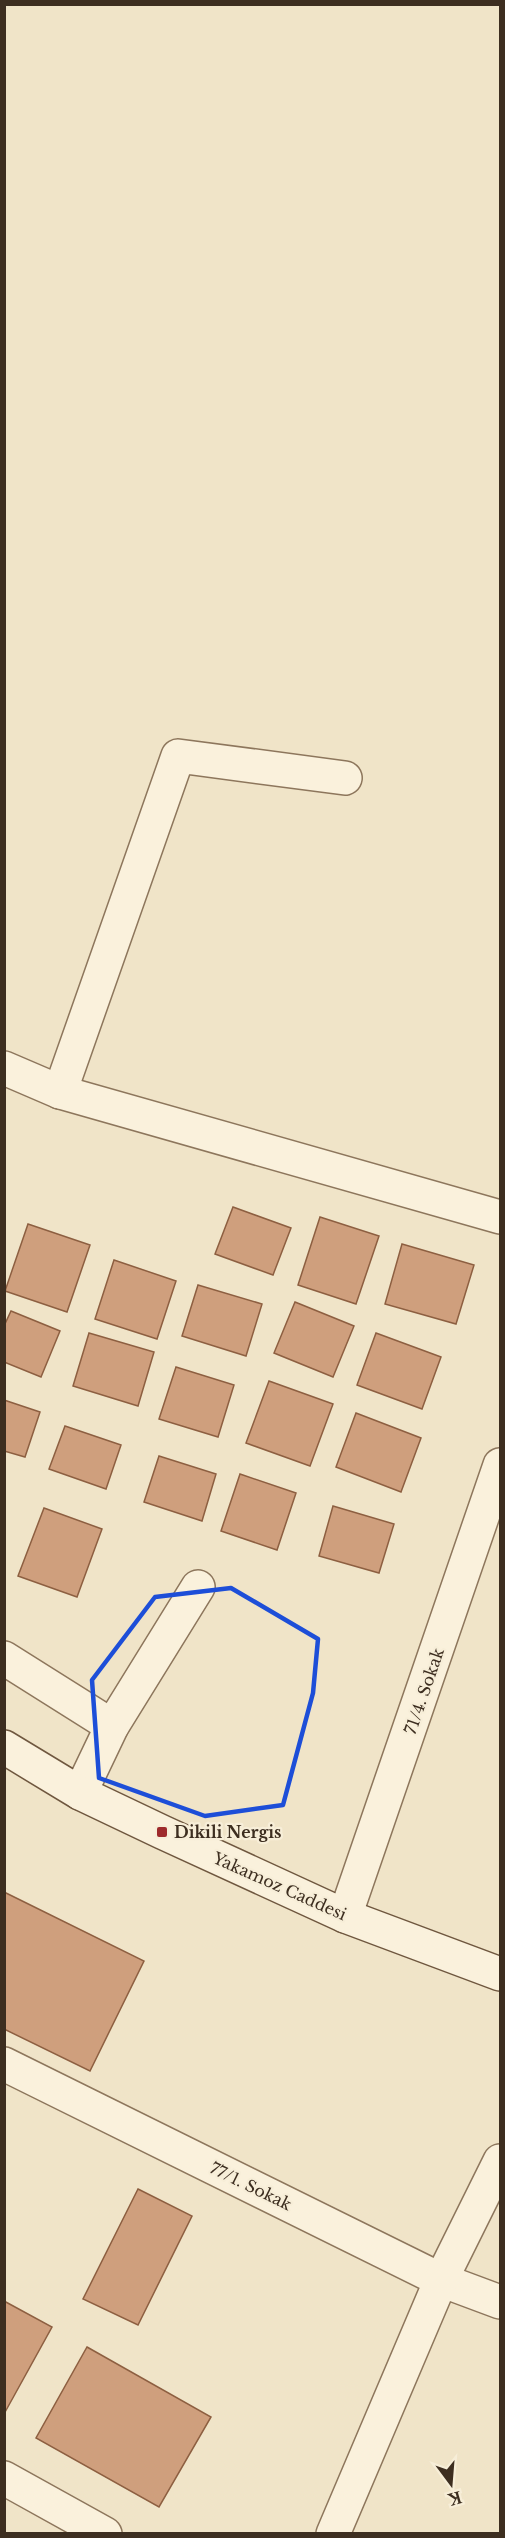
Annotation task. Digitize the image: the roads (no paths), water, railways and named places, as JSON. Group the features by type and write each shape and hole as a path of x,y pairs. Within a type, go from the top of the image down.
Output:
{"street":[{"path":"60,1092 178,756 345,778"},
{"path":"4,1068 60,1092 501,1217"},
{"name":"71/4. Sokak","path":"345,1916 492,1524 501,1465"},
{"path":"80,1793 112,1726 198,1587"},
{"path":"4,1658 112,1726"},
{"name":"Yakamoz Caddesi","path":"4,1747 80,1793 345,1916 501,1974"},
{"name":"77/1. Sokak","path":"4,2064 441,2280 501,2302"},
{"path":"333,2534 441,2280 501,2161"},
{"path":"4,2478 105,2534"}],"place":[{"name":"Dikili Nergis","path":"162,1832"}]}
